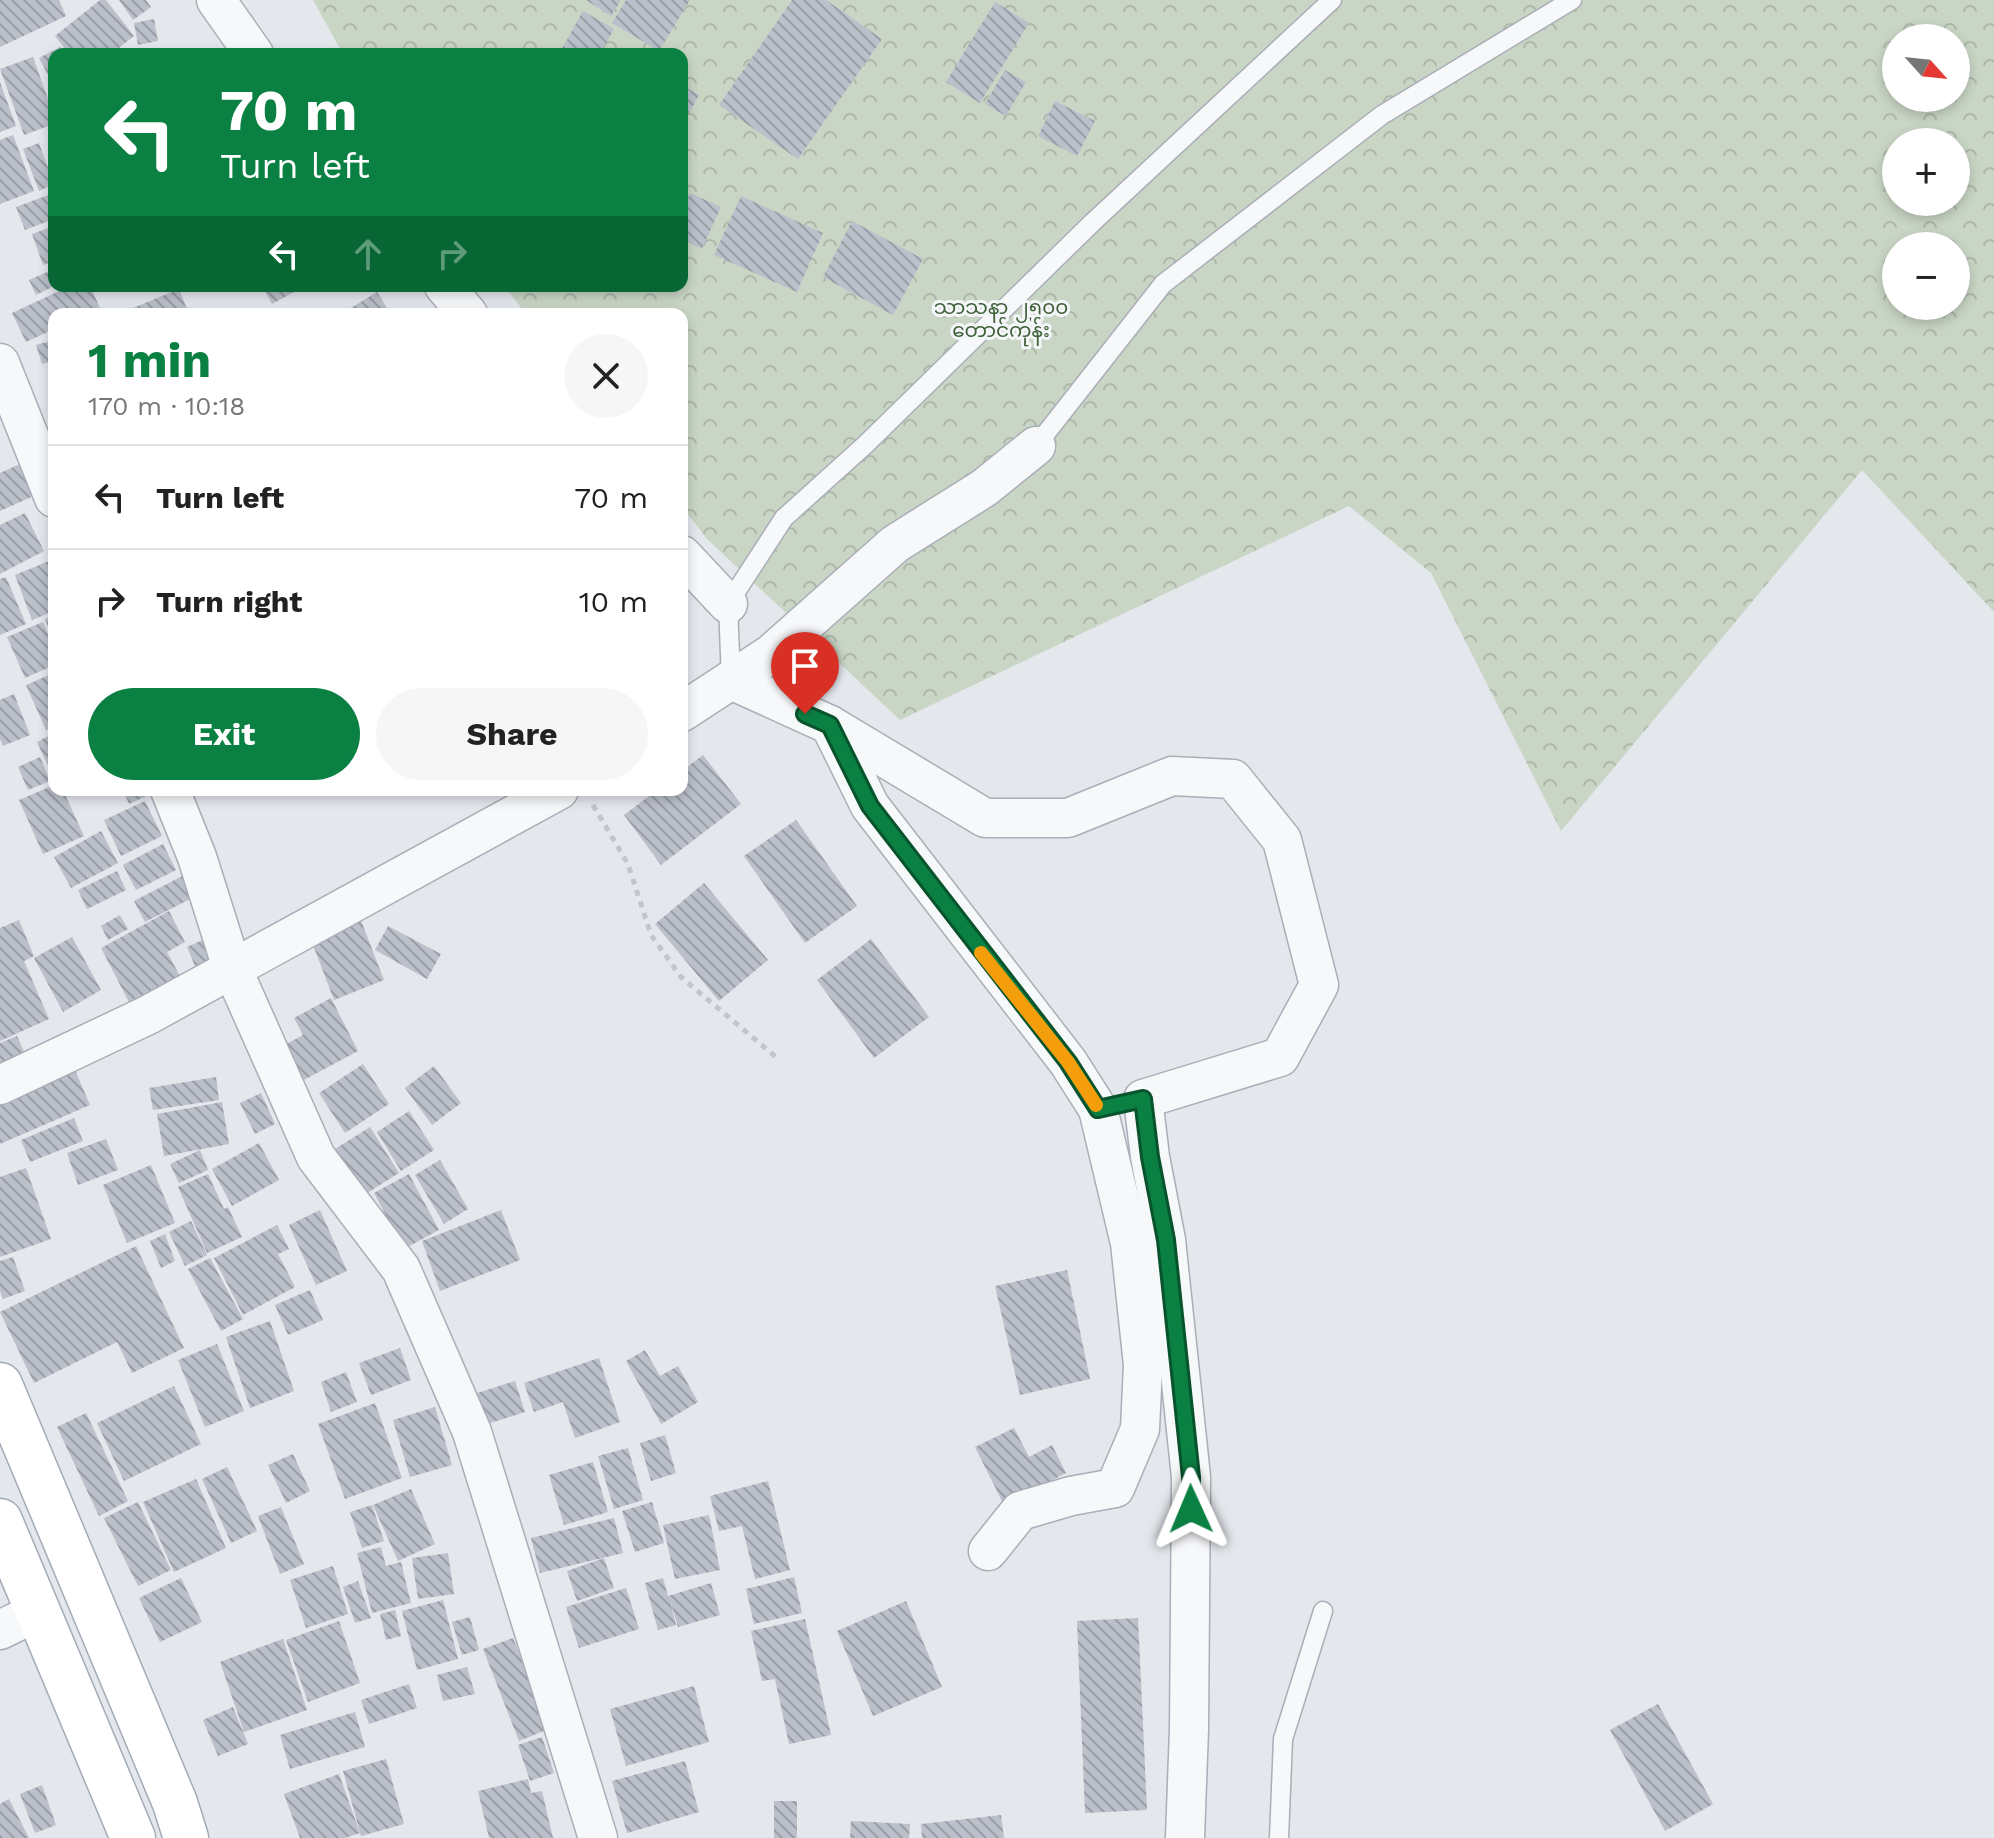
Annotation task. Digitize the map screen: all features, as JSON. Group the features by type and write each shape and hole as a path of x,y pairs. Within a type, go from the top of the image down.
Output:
{"main road":[{"path":"0,1385 175,1803 186,1838"},
{"path":"0,1521 133,1838"}],"street":[{"path":"216,0 250,48"},
{"path":"449,292 463,308"},
{"path":"0,363 48,483"},
{"path":"688,708 771,654 895,544 984,488 1036,446"},
{"path":"688,561 728,604"},
{"path":"731,680 830,725 985,818 1068,818 1172,776 1233,779 1282,840 1319,985 1280,1057 1143,1099 1098,1109"},
{"path":"830,725 870,806 1068,1062 1098,1109 1130,1243 1143,1365 1140,1429 1115,1488 1071,1496 1020,1511 988,1551"},
{"path":"172,796 197,857 232,968 316,1157 401,1269 472,1432 598,1838"},
{"path":"0,1085 148,1015 232,968 575,796"},
{"path":"1143,1099 1150,1157 1166,1240 1191,1477 1185,1838"},
{"path":"0,1630 39,1611"}],"lane":[{"path":"731,680 728,604 784,518 865,445 1093,222 1332,0"},
{"path":"1036,446 1163,284 1382,115 1572,0"},
{"path":"1279,1838 1283,1739 1323,1611"}],"path":[{"path":"575,796 628,864 651,935 681,977 776,1057"}],"green space":[{"name":"သာသနာ ၂၅၀၀ တောင်ကုန်း","path":"313,0 1994,0 1994,612 1862,470 1561,831 1431,573 1349,506 900,720 707,539 688,515 688,308 521,308 509,292 688,292 688,48 340,48"}],"building":[{"path":"0,0 59,0 66,16 0,47"},
{"path":"100,0 106,0 134,36 119,48 64,48 55,36"},
{"path":"119,0 146,0 151,7 133,20"},
{"path":"586,0 621,0 611,16"},
{"path":"626,0 690,0 661,48 654,48 612,23"},
{"path":"792,0 826,0 882,39 798,159 719,105"},
{"path":"995,2 1029,23 980,103 946,82"},
{"path":"583,11 614,29 603,48 562,48"},
{"path":"154,19 158,41 138,45 134,23"},
{"path":"48,53 48,75 39,58"},
{"path":"33,57 48,99 48,126 24,135 0,69"},
{"path":"1005,70 1026,82 1006,116 985,104"},
{"path":"0,82 16,126 0,132"},
{"path":"688,89 699,95 688,115"},
{"path":"1055,101 1095,121 1077,156 1038,136"},
{"path":"13,135 34,191 0,204 0,140"},
{"path":"39,143 48,168 48,187 39,191 23,149"},
{"path":"690,193 721,207 702,249 688,243"},
{"path":"48,195 48,221 25,230 16,207"},
{"path":"741,196 823,233 797,292 714,255"},
{"path":"852,221 923,259 893,315 823,277"},
{"path":"48,228 48,263 43,265 32,234"},
{"path":"48,272 48,289 36,295 29,280"},
{"path":"57,292 93,292 100,308 48,308 48,332 26,342 12,313"},
{"path":"172,292 180,292 187,308 133,308"},
{"path":"265,292 294,292 272,304"},
{"path":"377,292 387,308 351,308"},
{"path":"48,342 48,362 42,364 36,345"},
{"path":"24,462 38,494 0,511 0,473"},
{"path":"25,513 44,551 0,574 0,525"},
{"path":"48,561 48,613 32,620 15,575"},
{"path":"6,577 26,624 0,635 0,579"},
{"path":"43,622 48,634 48,668 25,678 7,637"},
{"path":"48,675 48,729 46,730 26,685"},
{"path":"14,694 30,735 3,746 0,739 0,700"},
{"path":"48,736 48,765 37,742"},
{"path":"703,755 741,804 661,865 624,815 649,796 688,796 688,766"},
{"path":"40,757 48,782 28,790 18,767"},
{"path":"48,788 48,796 66,796 84,836 43,854 19,800"},
{"path":"126,796 147,796 129,804"},
{"path":"145,801 162,836 121,856 104,820"},
{"path":"796,820 857,906 805,943 744,856"},
{"path":"101,831 118,863 71,888 54,857"},
{"path":"163,844 176,870 136,890 123,865"},
{"path":"117,871 126,890 87,909 78,890"},
{"path":"190,872 202,893 145,922 134,901"},
{"path":"704,883 768,960 719,1001 655,924"},
{"path":"169,911 185,942 167,952 181,978 131,1006 101,948"},
{"path":"120,915 128,929 108,940 101,926"},
{"path":"360,918 384,980 334,1000 310,937"},
{"path":"19,920 34,956 24,961 49,1019 0,1041 0,928"},
{"path":"388,926 441,954 427,979 375,950"},
{"path":"72,937 101,990 63,1012 34,958"},
{"path":"209,937 219,960 197,971 187,947"},
{"path":"871,939 929,1017 874,1058 817,980"},
{"path":"331,998 358,1051 302,1081 283,1046 303,1035 294,1018"},
{"path":"17,1036 25,1054 0,1064 0,1043"},
{"path":"363,1064 389,1104 345,1133 319,1093"},
{"path":"434,1066 461,1103 432,1125 405,1088"},
{"path":"75,1070 90,1105 0,1144 0,1103"},
{"path":"216,1077 219,1100 153,1110 149,1088"},
{"path":"261,1093 275,1124 255,1134 240,1103"},
{"path":"222,1102 229,1144 164,1156 157,1114"},
{"path":"409,1111 434,1150 401,1171 377,1132"},
{"path":"74,1118 83,1141 30,1162 21,1140"},
{"path":"370,1127 399,1173 364,1195 335,1149"},
{"path":"106,1139 118,1170 78,1185 67,1153"},
{"path":"259,1143 279,1180 232,1206 212,1169"},
{"path":"200,1150 208,1170 179,1183 170,1164"},
{"path":"440,1160 468,1209 444,1224 415,1175"},
{"path":"151,1165 175,1223 127,1243 103,1185"},
{"path":"26,1168 51,1239 0,1257 0,1177"},
{"path":"208,1174 224,1209 228,1207 242,1237 207,1253 178,1187"},
{"path":"409,1174 439,1230 404,1249 374,1193"},
{"path":"320,1210 347,1271 316,1285 289,1225"},
{"path":"501,1210 520,1260 440,1291 422,1241"},
{"path":"191,1221 207,1255 185,1266 169,1232"},
{"path":"277,1225 289,1249 278,1254 295,1287 243,1315 214,1258"},
{"path":"165,1234 175,1261 161,1268 150,1241"},
{"path":"136,1246 184,1348 132,1373 117,1342 34,1383 0,1312"},
{"path":"13,1257 25,1291 3,1299 0,1261"},
{"path":"210,1258 243,1319 221,1331 188,1269"},
{"path":"1067,1270 1090,1379 1020,1395 995,1286"},
{"path":"310,1290 323,1320 288,1335 275,1305"},
{"path":"270,1321 294,1391 250,1408 226,1337"},
{"path":"217,1344 244,1411 205,1427 178,1360"},
{"path":"400,1348 411,1380 371,1395 359,1363"},
{"path":"645,1350 660,1376 678,1366 698,1402 661,1424 626,1361"},
{"path":"599,1358 620,1422 575,1438 563,1402 534,1412 524,1383"},
{"path":"346,1372 357,1402 331,1412 321,1382"},
{"path":"515,1381 525,1412 481,1426 471,1395"},
{"path":"174,1386 201,1444 124,1481 97,1423"},
{"path":"375,1403 402,1478 345,1499 318,1424"},
{"path":"435,1407 452,1465 410,1477 393,1420"},
{"path":"86,1413 128,1501 99,1516 57,1427"},
{"path":"1014,1428 1029,1457 1052,1445 1066,1473 1004,1505 975,1447"},
{"path":"665,1435 676,1473 651,1481 640,1443"},
{"path":"628,1448 643,1500 614,1509 598,1456"},
{"path":"293,1454 310,1491 286,1503 268,1465"},
{"path":"593,1462 608,1512 564,1525 549,1475"},
{"path":"227,1467 257,1531 231,1543 202,1479"},
{"path":"196,1479 226,1548 174,1572 143,1502"},
{"path":"768,1481 790,1570 755,1579 742,1526 719,1531 710,1496"},
{"path":"411,1489 435,1544 398,1561 373,1505"},
{"path":"138,1502 171,1570 138,1586 104,1518"},
{"path":"652,1502 664,1543 635,1552 622,1511"},
{"path":"372,1505 384,1541 362,1548 350,1512"},
{"path":"281,1507 304,1564 280,1574 258,1516"},
{"path":"709,1515 720,1570 675,1579 663,1525"},
{"path":"614,1518 623,1553 540,1573 531,1538"},
{"path":"381,1547 386,1566 401,1562 411,1603 372,1613 357,1553"},
{"path":"448,1553 454,1594 418,1599 412,1558"},
{"path":"604,1558 614,1588 577,1601 567,1571"},
{"path":"333,1566 348,1614 306,1628 290,1580"},
{"path":"794,1577 802,1613 754,1624 746,1589"},
{"path":"181,1578 202,1622 160,1642 139,1598"},
{"path":"663,1578 668,1596 711,1583 720,1615 678,1627 670,1600 676,1625 658,1630 645,1583"},
{"path":"358,1581 371,1618 355,1623 343,1587"},
{"path":"626,1588 639,1629 579,1648 566,1607"},
{"path":"443,1600 458,1659 417,1670 402,1611"},
{"path":"906,1601 942,1687 873,1716 837,1631"},
{"path":"395,1610 401,1636 386,1640 380,1614"},
{"path":"470,1617 479,1650 462,1655 452,1622"},
{"path":"1138,1618 1147,1810 1085,1813 1077,1621"},
{"path":"805,1619 831,1735 789,1744 775,1679 762,1681 751,1631"},
{"path":"339,1621 360,1683 308,1702 286,1640"},
{"path":"513,1638 549,1729 519,1741 483,1649"},
{"path":"283,1639 307,1710 244,1732 220,1662"},
{"path":"467,1667 475,1694 443,1701 437,1675"},
{"path":"409,1684 417,1708 369,1724 361,1700"},
{"path":"694,1686 709,1742 626,1766 610,1709"},
{"path":"1658,1704 1713,1804 1665,1831 1610,1730"},
{"path":"233,1707 248,1744 218,1756 203,1720"},
{"path":"355,1712 365,1747 290,1769 280,1735"},
{"path":"542,1737 554,1773 530,1781 518,1745"},
{"path":"386,1759 404,1824 361,1836 343,1771"},
{"path":"685,1761 699,1812 627,1833 612,1781"},
{"path":"339,1774 360,1833 345,1838 300,1838 284,1794"},
{"path":"528,1779 531,1793 542,1791 553,1838 489,1838 478,1791"},
{"path":"42,1785 56,1825 35,1833 20,1794"},
{"path":"9,1799 29,1838 0,1838 0,1804"},
{"path":"774,1801 797,1801 797,1838 774,1838"},
{"path":"1001,1815 1004,1838 922,1838 921,1824"},
{"path":"851,1821 910,1824 909,1838 850,1838"}],"slow traffic":[{"path":"981,953 1068,1062 1096,1105"}],"route":[{"path":"805,714 830,725 870,806 1068,1062 1098,1109 1143,1099 1150,1157 1166,1240 1191,1477 1191,1509"}]}
